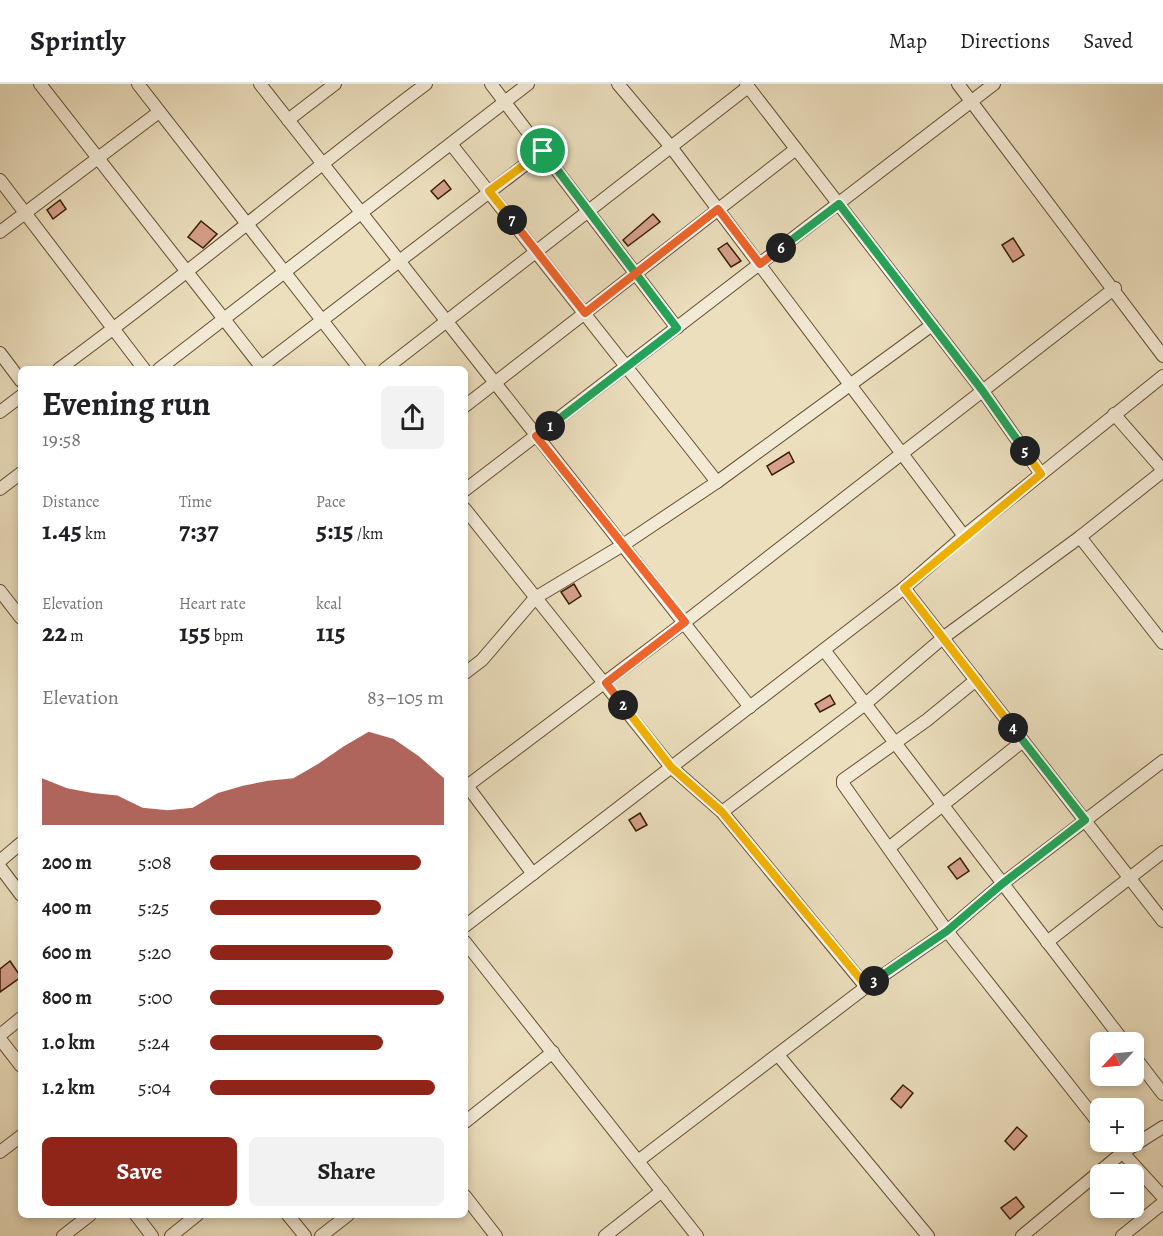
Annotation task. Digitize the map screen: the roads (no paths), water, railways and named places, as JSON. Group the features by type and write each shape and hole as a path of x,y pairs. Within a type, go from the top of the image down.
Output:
{"street":[{"path":"40,84 260,366"},
{"path":"138,84 358,366"},
{"path":"260,84 750,707"},
{"path":"288,120 335,84"},
{"path":"63,366 115,328 322,163 426,84"},
{"path":"491,84 677,328"},
{"path":"163,366 528,84"},
{"path":"618,84 671,147 964,536"},
{"path":"958,84 1115,288 1163,356"},
{"path":"468,488 994,84"},
{"path":"389,366 747,86 982,390 1041,474"},
{"path":"0,232 159,112"},
{"path":"451,144 717,482"},
{"path":"468,404 796,149"},
{"path":"264,366 543,151"},
{"path":"0,180 142,366"},
{"path":"468,784 606,683 1115,288"},
{"path":"468,671 482,660 534,598 623,545 717,482 932,326"},
{"path":"0,353 18,377"},
{"path":"468,924 904,588 964,536 1163,376"},
{"path":"0,412 18,398"},
{"path":"722,812 864,705 944,637 1080,537 1163,471 1114,414"},
{"path":"0,489 18,475"},
{"path":"468,513 671,767 722,812 867,987"},
{"path":"1080,537 1163,643"},
{"path":"904,588 1163,921"},
{"path":"0,591 18,614"},
{"path":"824,650 1116,1032"},
{"path":"976,680 843,780 845,788 890,847 947,931 1090,1112"},
{"path":"890,847 1023,741"},
{"path":"638,1161 867,987 947,931 1002,884 1163,761"},
{"path":"468,788 533,874"},
{"path":"0,861 18,846"},
{"path":"1047,942 1163,852"},
{"path":"0,867 18,891"},
{"path":"468,946 697,1236"},
{"path":"18,1021 0,1037 18,1062"},
{"path":"468,1120 553,1052"},
{"path":"778,1055 928,1236"},
{"path":"1144,1069 1163,1094"},
{"path":"1022,1236 1122,1153 1163,1127"},
{"path":"0,1152 18,1139"},
{"path":"1122,1153 1163,1197"},
{"path":"605,1236 662,1191"},
{"path":"468,1200 496,1236"},
{"path":"1122,1236 1163,1203"},
{"path":"63,1236 86,1218"},
{"path":"138,1218 152,1236"},
{"path":"171,1236 192,1218"},
{"path":"290,1218 304,1236"},
{"path":"321,1236 344,1218"}]}
